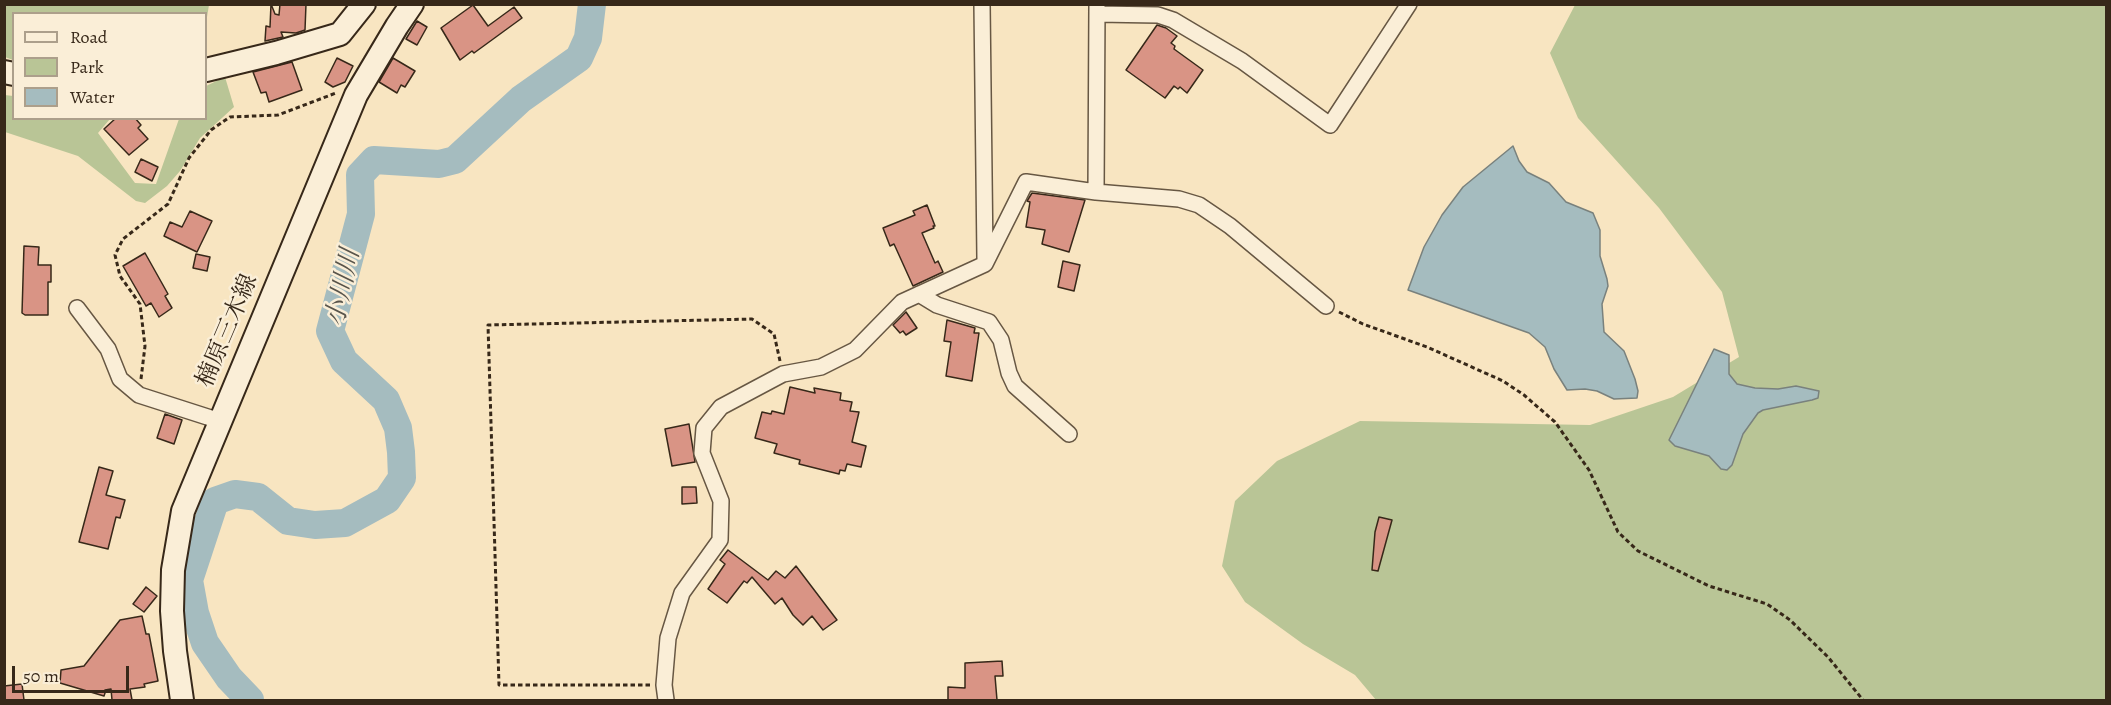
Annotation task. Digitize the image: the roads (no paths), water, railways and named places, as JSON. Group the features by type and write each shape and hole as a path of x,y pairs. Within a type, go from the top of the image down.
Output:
{"main road":[{"path":"207,70 340,34 364,4"},
{"name":"楠原三木線","path":"182,700 172,611 174,570 183,511 356,95 412,4"}],"street":[{"path":"982,4 985,264"},
{"path":"1096,192 1097,9 1158,15 1173,20 1242,61 1330,125 1409,4"},
{"path":"666,700 664,685 668,638 682,593 720,540 721,501 702,453 704,428 721,407 783,374 821,367 855,350 902,302 985,264 1026,182 1096,192 1179,199 1199,206 1230,226 1326,306"},
{"path":"919,294 937,305 989,322 1001,340 1014,386 1069,435"},
{"path":"77,308 108,349 120,379 139,395 220,421"}],"water":[{"path":"1513,146 1519,161 1527,172 1549,183 1566,202 1593,213 1600,230 1600,256 1608,286 1602,304 1604,332 1624,351 1635,379 1637,398 1614,399 1597,391 1567,390 1554,369 1545,347 1529,333 1408,290 1424,247 1442,215 1463,187"},
{"path":"1714,349 1729,355 1729,374 1737,384 1778,389 1796,386 1819,391 1818,398 1758,413 1743,434 1732,465 1727,470 1721,469 1709,456 1675,446 1669,440"}],"waterway":[{"name":"小川川","path":"250,700 229,678 205,643 195,613 189,580 215,501 235,494 258,497 288,521 315,525 345,523 387,500 402,478 398,428 386,400 344,361 330,331 361,214 360,175 374,160 439,164 455,160 521,99 579,58 588,38 592,4"}]}
